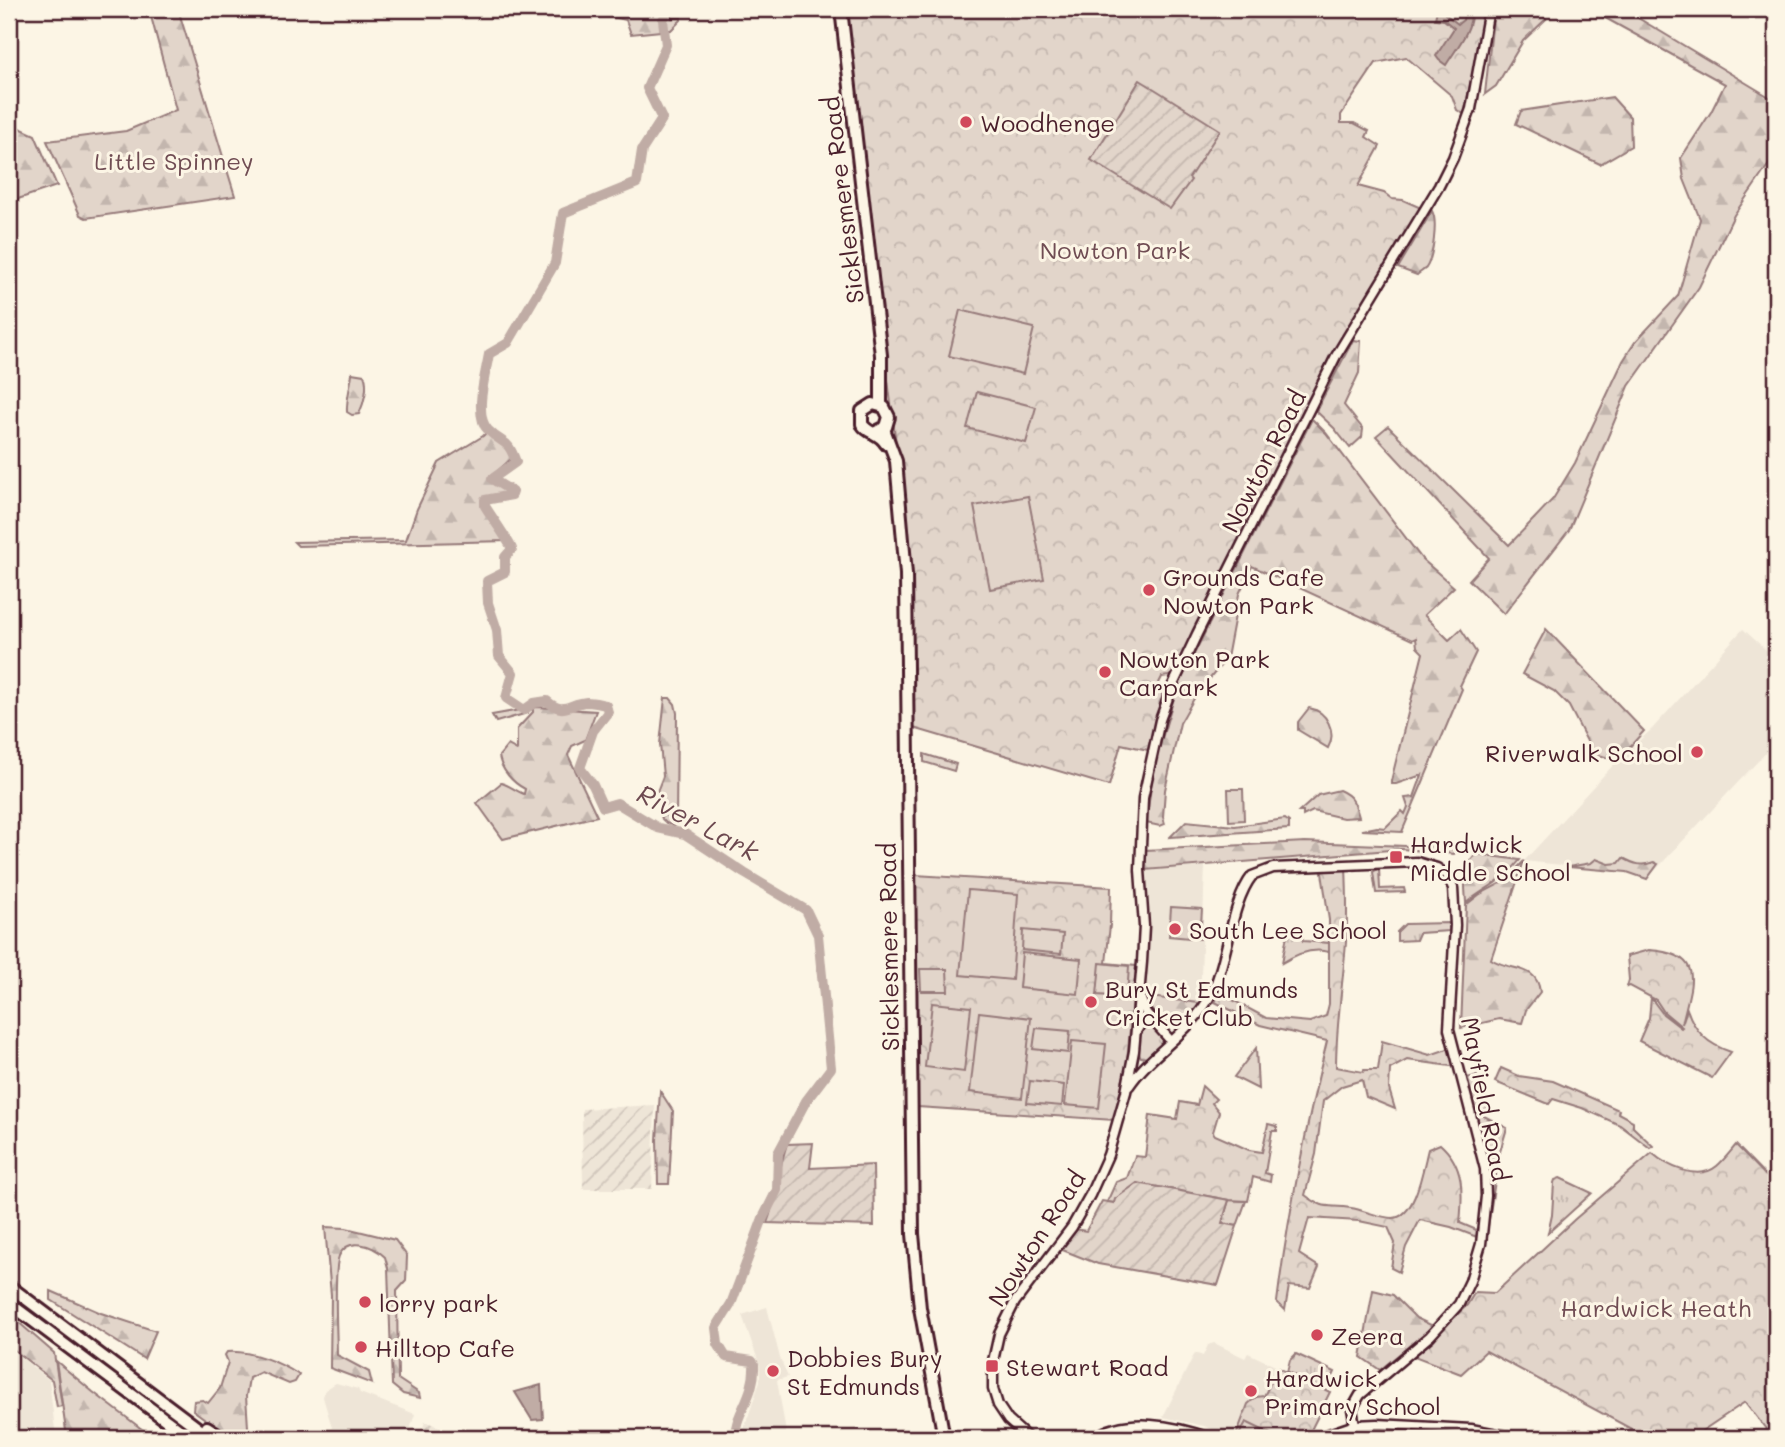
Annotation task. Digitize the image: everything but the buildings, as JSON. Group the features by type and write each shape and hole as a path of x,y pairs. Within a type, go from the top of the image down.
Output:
{"highway":[{"name":"Sicklesmere Road","path":"841,9 881,355 877,405"},
{"name":"Sicklesmere Road","path":"877,405 887,410 889,417 880,431 868,431 860,420 862,411 877,405"},
{"name":"Sicklesmere Road","path":"880,431 893,454 897,474 906,574 913,1234 920,1308 944,1438"},
{"path":"9,1286 211,1438"},
{"path":"9,1303 190,1438"},
{"path":"125,1390 139,1406 180,1438"},
{"path":"168,1405 191,1416 224,1438"}],"street":[{"name":"Nowton Road","path":"1027,1438 1008,1420 995,1397 993,1361 999,1334 1014,1302 1072,1227 1090,1195 1108,1155 1126,1091 1136,1036 1144,932 1140,833 1147,775 1160,720 1197,634 1336,356 1453,158 1471,109 1489,9"},
{"name":"Mayfield Road","path":"1126,1091 1133,1080 1210,998 1220,974 1242,895 1252,876 1273,868 1400,862 1426,864 1447,875 1453,888 1455,908 1449,1029 1486,1179 1481,1244 1471,1281 1459,1304 1430,1336 1356,1399 1352,1409 1354,1425"},
{"name":"Nowton Road","path":"1140,993 1143,1006 1171,1041"},
{"path":"1136,1036 1142,1022 1154,1022"},
{"path":"1134,1051 1136,1057 1143,1062 1152,1061"},
{"path":"1317,1438 1354,1425 1377,1424 1471,1429 1518,1438"},
{"path":"1094,1438 1121,1428 1143,1425 1190,1431 1210,1438"}],"shaded area":[{"path":"1437,9 1445,9 1445,14 1458,24 1463,20 1465,9 1471,9 1467,31 1446,65 1436,56 1454,28 1444,20 1435,19"},
{"name":"Riverwalk School","path":"1743,629 1776,659 1776,742 1647,879 1627,872 1524,861 1617,761 1652,729"},
{"name":"South Lee School","path":"1205,866 1200,1003 1142,994 1149,905 1145,870"},
{"path":"655,1105 652,1189 583,1189 582,1109"},
{"name":"Dobbies Bury St Edmunds","path":"767,1307 780,1358 788,1377 777,1380 787,1438 743,1438 760,1381 760,1366 742,1315"},
{"name":"Hardwick Primary School","path":"1214,1343 1245,1358 1248,1353 1330,1392 1307,1438 1232,1438 1204,1426 1163,1417 1195,1353 1203,1356 1208,1345"},
{"path":"9,1348 49,1380 56,1438 9,1438"},
{"path":"336,1383 358,1389 360,1393 415,1414 407,1438 335,1438 323,1397 325,1390"},
{"path":"541,1385 543,1419 532,1420 515,1392"},
{"path":"427,1422 465,1438 419,1438"}],"green space":[{"name":"Little Spinney","path":"149,9 178,9 235,196 86,218 80,215 47,141 126,131 176,110"},
{"path":"603,9 622,9 631,13 649,9 671,9 672,18 681,20 671,30 631,34 626,20 613,17"},
{"name":"Nowton Park","path":"842,9 1486,9 1464,114 1457,110 1452,96 1406,57 1376,63 1341,115 1341,123 1354,123 1369,131 1366,137 1380,146 1358,186 1421,208 1332,356 1174,672 1162,677 1159,683 1162,689 1161,706 1148,750 1121,744 1109,786 910,727 899,468"},
{"path":"1494,9 1539,9 1546,19 1523,41 1496,86 1485,94"},
{"path":"1589,9 1623,9 1776,101 1776,154 1734,215 1699,287 1629,386 1569,530 1504,614 1469,580 1489,558 1376,436 1388,426 1509,545 1553,499 1575,463 1623,361 1635,342 1678,296 1700,219 1684,179 1681,158 1711,112 1725,84"},
{"path":"1140,80 1220,130 1189,178 1191,180 1170,209 1091,160"},
{"path":"1612,97 1630,117 1631,146 1600,164 1516,124 1521,111"},
{"path":"9,123 35,135 57,186 9,202"},
{"path":"1432,211 1435,223 1434,240 1426,268 1417,275 1398,268"},
{"path":"960,310 1034,328 1023,374 949,356"},
{"path":"1353,340 1361,341 1359,373 1344,405 1363,429 1362,437 1350,448 1316,411"},
{"path":"352,373 364,375 366,389 359,414 352,415 347,412 347,407"},
{"path":"977,392 1036,407 1026,443 967,428"},
{"path":"1312,419 1326,433 1422,559 1454,587 1424,615 1449,640 1461,629 1476,652 1460,686 1462,689 1402,832 1362,830 1385,828 1402,811 1405,814 1408,807 1405,798 1414,797 1422,775 1391,784 1423,653 1417,647 1416,638 1412,640 1252,566 1239,594 1227,658 1196,695 1180,723 1165,790 1165,824 1160,826 1146,823 1154,765 1177,688"},
{"path":"488,431 499,438 513,454 494,474 495,481 505,487 507,494 482,499 481,504 507,541 298,546 294,542 406,540 417,509 439,463"},
{"path":"1028,496 1044,579 990,589 974,506"},
{"path":"1546,629 1644,731 1617,761 1593,753 1569,706 1554,691 1522,674"},
{"path":"665,698 670,698 675,704 677,713 674,826 662,819 656,794 663,776 660,744"},
{"path":"537,707 596,711 585,740 572,746 568,755 597,816 503,839 477,803 501,783 524,794 525,789 508,776 499,756 508,745 517,750 517,729 533,709 528,710 528,713 496,722 492,715"},
{"path":"1309,708 1321,713 1329,723 1331,742 1328,748 1298,730 1298,722"},
{"path":"924,754 956,764 954,771 924,762"},
{"path":"1228,789 1243,789 1244,820 1229,821"},
{"path":"1339,790 1353,800 1359,817 1343,818 1313,811 1303,816 1303,812 1299,812 1318,795"},
{"path":"1285,819 1289,822 1289,829 1170,837 1186,821 1235,826"},
{"path":"1305,842 1406,846 1420,843 1457,850 1454,854 1402,849 1145,870 1145,850"},
{"path":"1477,854 1520,860 1501,878 1466,903 1466,870"},
{"path":"1623,858 1638,864 1658,864 1647,879 1627,872 1568,867 1591,863 1596,859 1609,864 1619,863"},
{"path":"1524,861 1491,959 1534,976 1540,992 1526,1010 1522,1023 1499,1019 1461,1028 1466,905 1505,881"},
{"path":"1346,865 1347,932 1336,1067 1363,1072 1378,1070 1382,1041 1430,1055 1453,1047 1458,1067 1407,1060 1390,1069 1389,1089 1395,1109 1366,1097 1362,1080 1342,1086 1323,1101 1316,1154 1305,1195 1323,1205 1351,1208 1388,1218 1401,1216 1413,1201 1428,1149 1440,1144 1454,1161 1461,1181 1460,1223 1479,1231 1482,1239 1451,1227 1420,1220 1406,1247 1399,1272 1391,1268 1395,1243 1388,1227 1359,1221 1309,1218 1299,1254 1319,1267 1310,1288 1289,1286 1285,1310 1277,1302 1286,1236 1327,1041 1260,1025 1215,1002 1220,993 1266,1018 1310,1022 1326,1016 1329,1004 1329,920 1321,866"},
{"path":"1379,868 1380,889 1404,888 1405,892 1376,893 1373,872"},
{"path":"915,875 1111,887 1106,963 1136,966 1127,1061 1114,1120 918,1107 914,996"},
{"path":"968,890 1018,894 1012,980 960,975"},
{"path":"1171,907 1202,909 1200,939 1169,936"},
{"path":"1449,923 1449,931 1419,933 1416,940 1397,941 1397,932 1405,924"},
{"path":"1301,928 1303,941 1330,943 1329,952 1304,952 1282,963 1288,929"},
{"path":"1023,930 1063,934 1061,954 1022,950"},
{"path":"1649,950 1680,957 1687,964 1691,973 1691,984 1682,1024 1687,1009 1703,1036 1731,1052 1712,1078 1639,1041 1649,1018 1651,998 1663,1014 1682,1027 1664,1012 1656,1000 1630,986 1627,987 1627,956"},
{"path":"1022,953 1081,959 1078,994 1019,988"},
{"path":"1100,963 1129,966 1127,997 1097,995"},
{"path":"920,969 947,969 948,991 921,991"},
{"path":"1142,996 1199,1003 1195,1014 1181,1027 1158,1017"},
{"path":"932,1003 971,1007 964,1072 925,1067"},
{"path":"979,1012 1031,1018 1022,1098 970,1092"},
{"path":"1144,1026 1152,1026 1163,1039 1162,1045 1147,1058 1141,1057 1138,1046"},
{"path":"1036,1028 1070,1031 1068,1053 1033,1049"},
{"path":"1072,1041 1106,1044 1099,1108 1065,1105"},
{"path":"1256,1048 1258,1089 1234,1077"},
{"path":"1501,1068 1519,1076 1553,1081 1619,1110 1618,1113 1633,1121 1633,1127 1653,1146 1650,1148 1620,1125 1582,1108 1553,1099 1549,1104 1495,1082"},
{"path":"1477,1076 1484,1079 1478,1096 1489,1103 1484,1116 1507,1128 1499,1155 1486,1239 1490,1188 1465,1078"},
{"path":"1030,1081 1064,1085 1062,1106 1027,1103"},
{"path":"1202,1086 1216,1099 1212,1103 1219,1112 1213,1132 1215,1135 1249,1150 1262,1152 1268,1124 1277,1126 1277,1131 1272,1131 1265,1173 1271,1175 1270,1182 1253,1177 1248,1201 1137,1183 1114,1203 1107,1202 1116,1182 1127,1178 1135,1156 1145,1157 1150,1115 1177,1119 1180,1102 1197,1105"},
{"path":"660,1091 673,1111 669,1184 658,1184"},
{"path":"813,1143 810,1168 873,1165 874,1226 767,1223 787,1144"},
{"name":"Hardwick Heath","path":"1736,1145 1776,1186 1776,1438 1773,1438 1745,1402 1702,1431 1697,1438 1648,1438 1486,1351 1461,1374 1414,1356 1467,1305 1475,1292 1495,1293 1652,1153 1674,1167 1701,1173 1717,1166"},
{"path":"1560,1178 1592,1193 1548,1233 1554,1183"},
{"path":"1137,1183 1229,1200 1222,1223 1237,1226 1218,1285 1098,1264 1060,1249 1075,1229 1086,1231 1102,1201 1114,1203 1115,1199"},
{"path":"1229,1200 1246,1201 1237,1226 1222,1223"},
{"path":"325,1227 346,1228 395,1240 407,1256 406,1281 397,1291 398,1379 419,1393 420,1398 403,1394 392,1385 388,1268 385,1257 361,1244 348,1246 343,1250 337,1264 337,1355 369,1372 372,1384 330,1368 331,1295"},
{"path":"1373,1290 1393,1295 1416,1318 1433,1326 1380,1370 1361,1357"},
{"path":"51,1291 101,1313 156,1331 144,1359 51,1300"},
{"path":"9,1314 54,1353 62,1406 57,1407 52,1380 9,1346"},
{"path":"227,1352 264,1358 299,1375 295,1382 289,1384 261,1372 249,1378 246,1396 248,1427 255,1438 231,1438 193,1410 194,1401 203,1400 208,1403 220,1388 228,1362 225,1355"},
{"path":"1296,1354 1335,1372 1329,1385 1325,1384 1323,1389 1287,1372 1290,1360"},
{"path":"56,1361 151,1436 150,1438 67,1438"},
{"path":"1278,1368 1330,1392 1307,1438 1238,1438 1236,1436 1248,1404 1256,1397 1264,1396"},
{"path":"1246,1422 1273,1435 1272,1438 1245,1438 1239,1435"}],"waterway":[{"name":"River Lark","path":"668,9 663,20 666,45 647,88 662,119 642,150 637,183 563,213 555,263 508,343 489,354 481,414 488,430 507,445 516,462 492,479 513,492 512,495 485,500 485,506 512,549 505,557 505,572 487,581 488,603 497,630 499,656 513,673 506,698 524,710 534,703 547,701 558,708 587,702 606,705 608,712 593,731 580,768 593,785 603,807 617,803 658,828 685,834 806,910 818,935 831,1068 806,1101 778,1153 777,1190 763,1218 731,1304 716,1328 718,1344 726,1357 752,1361 754,1364 752,1386 738,1421 735,1438"}],"place":[{"name":"Woodhenge","path":"966,122"},
{"name":"Grounds Cafe Nowton Park","path":"1149,590"},
{"name":"Nowton Park Carpark","path":"1105,672"},
{"name":"Riverwalk School","path":"1697,752"},
{"name":"Hardwick Middle School","path":"1396,857"},
{"name":"South Lee School","path":"1175,929"},
{"name":"Bury St Edmunds Cricket Club","path":"1091,1002"},
{"name":"lorry park","path":"365,1302"},
{"name":"Zeera","path":"1317,1335"},
{"name":"Hilltop Cafe","path":"361,1347"},
{"name":"Stewart Road","path":"992,1366"},
{"name":"Dobbies Bury St Edmunds","path":"773,1371"},
{"name":"Hardwick Primary School","path":"1251,1391"}]}
